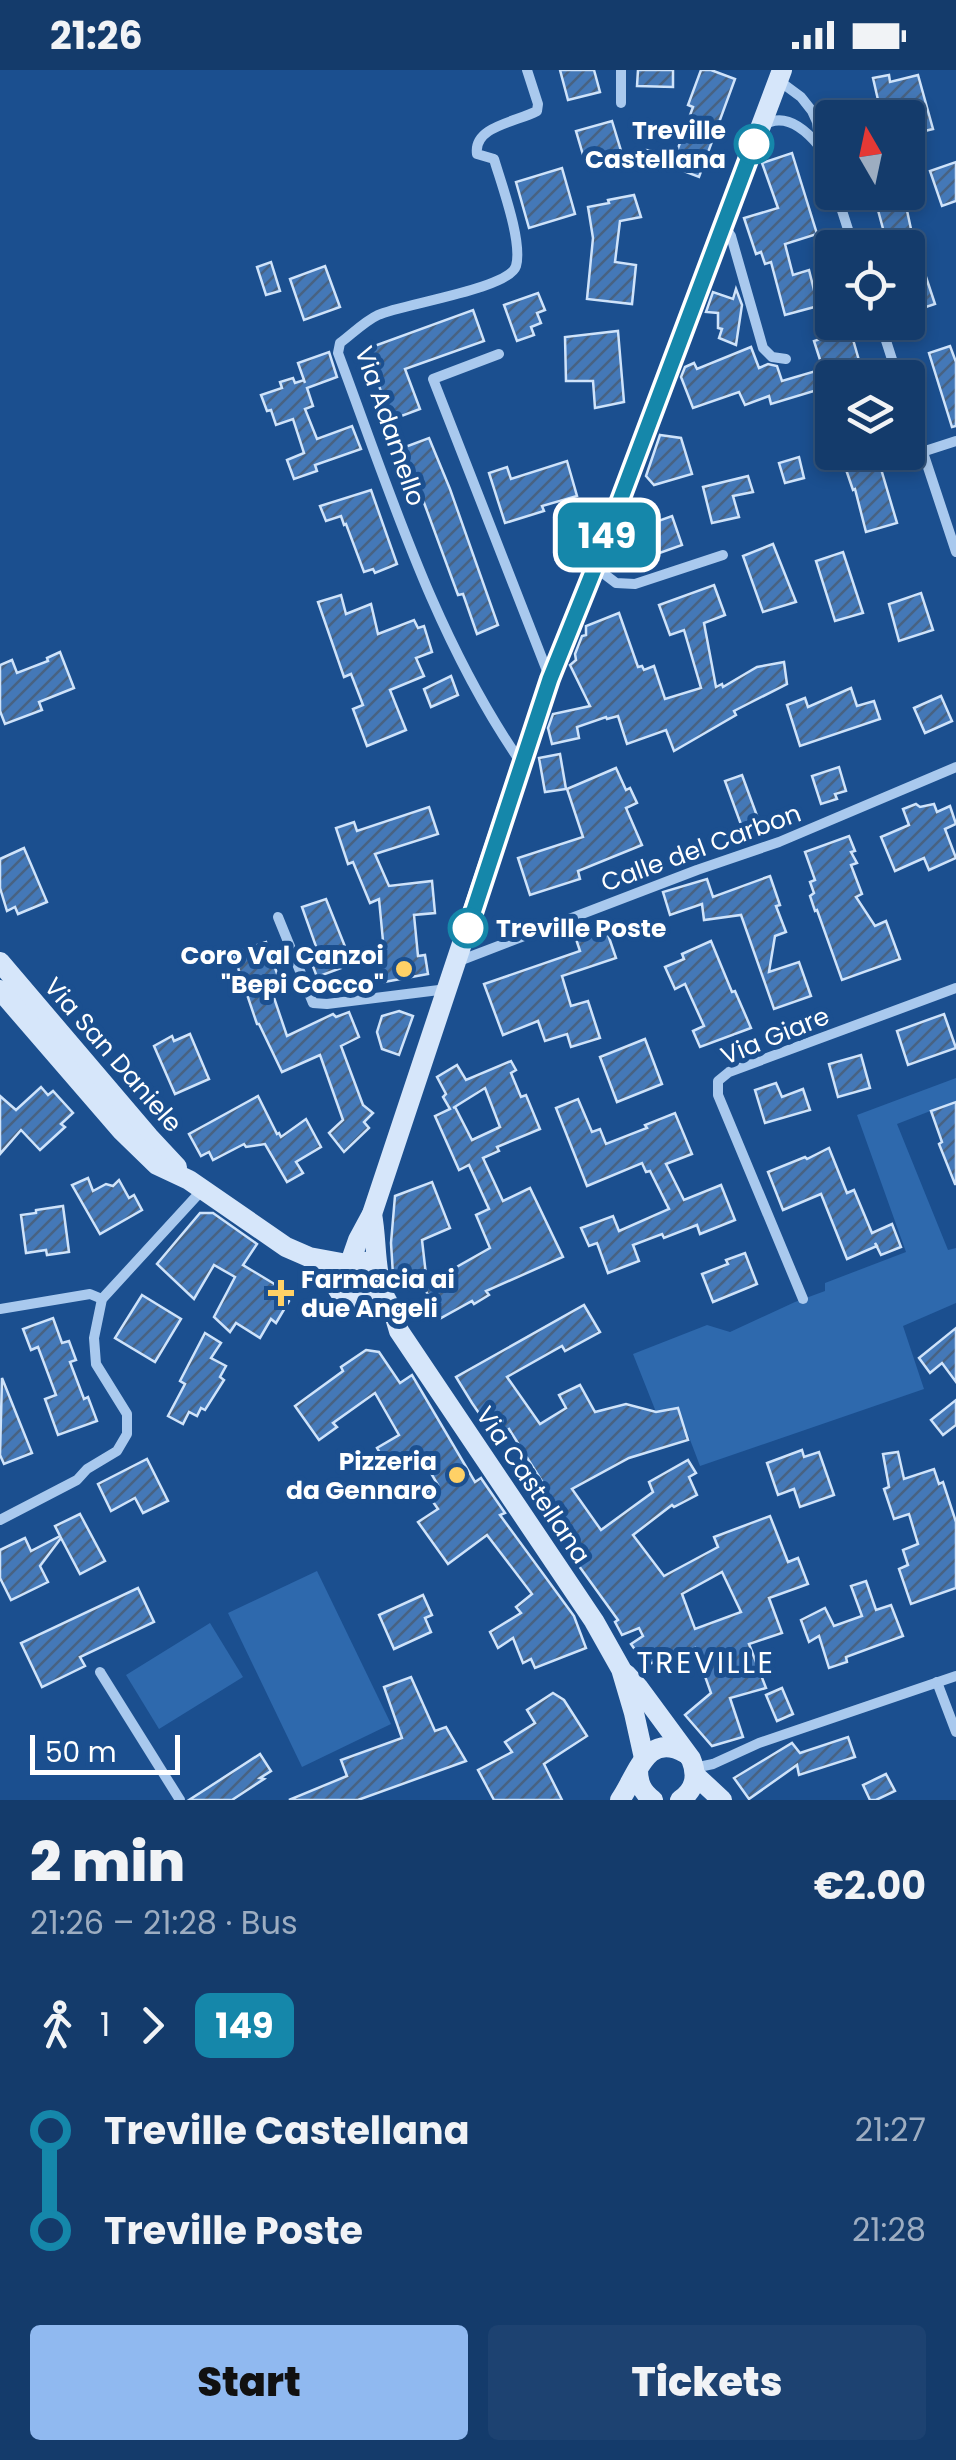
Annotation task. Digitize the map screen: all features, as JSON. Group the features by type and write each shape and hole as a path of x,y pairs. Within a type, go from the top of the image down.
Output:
{"street":[{"name":"Via Adamello","path":"521,762 476,689 428,592 338,352 340,343 377,315 509,276 516,266 516,237 494,159 477,154 476,144 482,134 537,111 527,70"},
{"path":"620,70 621,104"},
{"name":"Via Castellana","path":"348,1263 372,1214 550,679 780,75"},
{"path":"780,75 815,119"},
{"path":"760,127 769,121 790,122 815,142"},
{"path":"724,226 731,236 763,348 772,357 786,359"},
{"path":"499,354 433,380 550,679"},
{"path":"925,451 956,441"},
{"path":"925,461 956,552"},
{"path":"595,567 616,584 634,584 724,555"},
{"name":"Calle del Carbon","path":"457,961 779,842 956,767"},
{"path":"278,917 314,1002 328,1004 447,989"},
{"name":"Via San Daniele","path":"0,962 149,1137 196,1184"},
{"path":"0,976 23,1003 32,1000"},
{"name":"Via Giare","path":"803,1300 718,1096 718,1081 729,1072 956,988"},
{"name":"Via San Daniele","path":"0,990 157,1165 196,1184 286,1247 348,1263"},
{"path":"0,1520 77,1480 87,1469 117,1451 126,1434 126,1414 96,1364 94,1338 102,1300 196,1184"},
{"name":"Via Castellana","path":"372,1214 378,1278 399,1330 594,1621 621,1669"},
{"name":"Via San Daniele","path":"309,1256 338,1286"},
{"path":"366,1262 378,1278 375,1296 359,1303 342,1296 338,1286 339,1274 348,1263 366,1262"},
{"path":"0,1308 90,1294 102,1300"},
{"name":"Via Castellana","path":"359,1303 399,1330"},
{"path":"621,1669 634,1713 641,1764 639,1784 653,1800"},
{"path":"621,1669 638,1687 691,1765 722,1800"},
{"path":"100,1672 180,1800"},
{"path":"620,1800 641,1764 658,1747 668,1746 691,1765 712,1764 759,1743 956,1676"},
{"path":"937,1682 956,1732"},
{"path":"682,1800 692,1789 691,1765"}],"shaded area":[{"path":"956,1078 956,1101 897,1124 948,1250 956,1248 956,1303 903,1326 924,1389 700,1466 678,1408 656,1412 633,1354 707,1325 730,1332 825,1291 825,1283 906,1252 857,1115"},
{"path":"317,1571 391,1724 302,1767 228,1613"},
{"path":"210,1623 243,1677 159,1729 126,1675"}],"building":[{"path":"560,70 594,70 600,92 568,100"},
{"path":"638,70 673,70 673,87 637,86"},
{"path":"701,70 735,79 699,177 644,156 645,150 676,154"},
{"path":"889,75 890,82 918,75 925,100 878,100 873,78"},
{"path":"925,100 933,129 925,131"},
{"path":"612,121 622,154 586,165 576,131"},
{"path":"792,153 816,230 815,235 785,244 793,275 809,270 815,307 785,315 771,262 765,264 761,252 756,254 744,218 778,208 762,163"},
{"path":"956,162 956,201 942,206 930,171"},
{"path":"562,168 575,214 529,228 516,182"},
{"path":"634,195 641,217 620,221 615,262 636,265 632,304 587,299 593,238 588,207"},
{"path":"878,210 907,210 911,229 883,230"},
{"path":"271,262 280,291 266,295 257,267"},
{"path":"325,266 340,307 304,320 290,279"},
{"path":"925,274 935,304 925,307"},
{"path":"736,289 742,305 736,345 719,338 722,329 718,328 718,313 706,312 713,292 733,299"},
{"path":"538,293 545,310 537,313 541,323 531,327 534,335 517,341 504,305"},
{"path":"473,310 484,341 405,369 420,409 391,420 366,349"},
{"path":"618,331 624,402 595,408 593,381 566,381 565,337"},
{"path":"853,340 859,360 820,360 814,341"},
{"path":"950,346 956,362 956,426 952,427 929,353"},
{"path":"751,347 759,368 777,366 782,381 815,371 815,391 771,404 769,396 745,405 739,392 693,408 681,377 685,367 694,363 697,369"},
{"path":"329,352 337,377 307,388 313,406 305,409 317,439 352,426 361,449 315,465 317,471 294,479 287,460 304,453 293,419 276,425 261,395 282,388 280,382 304,380 298,363"},
{"path":"660,435 681,438 692,474 654,485 646,476"},
{"path":"429,438 498,625 477,634 463,594 458,595 423,500 417,503 397,450"},
{"path":"799,457 804,478 785,483 779,463"},
{"path":"567,461 577,496 505,523 489,473 507,467 511,479"},
{"path":"846,470 881,470 897,523 866,532"},
{"path":"748,476 753,492 733,496 739,517 712,523 703,487"},
{"path":"371,490 397,564 375,573 373,569 364,572 341,516 326,521 320,506"},
{"path":"672,516 682,545 629,564 620,539 622,534"},
{"path":"773,544 796,602 763,612 743,556"},
{"path":"843,552 863,613 835,621 816,561"},
{"path":"714,585 725,615 704,623 716,687 723,687 757,667 784,662 787,684 734,711 736,715 674,751 666,730 627,744 618,716 577,727 579,738 552,744 548,728 553,714 590,706 570,665 576,660 586,626 619,613 638,667 644,670 654,666 665,699 701,688 684,630 670,635 659,605"},
{"path":"921,593 933,630 899,641 889,604"},
{"path":"341,595 346,614 371,604 378,634 414,620 418,628 424,626 432,652 416,658 424,676 390,690 406,730 367,746 353,709 363,705 351,674 344,677 318,602"},
{"path":"60,652 74,688 39,702 42,710 5,724 0,711 0,665 12,660 17,673"},
{"path":"451,676 458,695 431,707 424,689"},
{"path":"851,688 857,706 874,701 880,719 800,746 787,705 805,698 808,707"},
{"path":"941,696 952,721 925,733 914,708"},
{"path":"560,754 566,789 545,792 539,758"},
{"path":"839,767 846,791 821,804 812,776"},
{"path":"616,768 637,803 626,808 642,845 578,871 580,879 530,895 518,858 583,837 567,789"},
{"path":"742,775 760,824 743,830 725,781"},
{"path":"934,804 937,812 950,806 956,824 945,829 956,858 929,870 924,858 895,871 881,837 909,825 903,809"},
{"path":"429,807 438,834 375,854 389,886 432,881 435,913 414,915 418,956 425,955 428,974 384,982 379,899 370,903 353,862 348,864 336,828 354,822 357,831"},
{"path":"849,836 857,863 851,865 862,894 856,897 875,926 886,921 900,959 842,980 810,896 814,893 810,882 815,880 805,852"},
{"path":"24,848 47,902 18,914 15,907 7,911 0,888 0,859"},
{"path":"770,876 786,932 775,936 769,972 799,962 811,996 774,1009 741,915 704,920 702,904 670,915 663,892 707,879 713,897"},
{"path":"326,899 352,964 317,977 309,956 318,952 302,907"},
{"path":"603,920 616,958 562,976 571,1006 588,1001 600,1038 571,1047 567,1034 545,1041 538,1021 503,1035 484,984 580,951 573,930"},
{"path":"711,941 751,1028 700,1047 693,1031 704,1026 685,984 675,989 665,967"},
{"path":"266,942 280,982 270,986 287,1036 333,1014 336,1017 349,1012 359,1037 341,1046 363,1105 373,1113 364,1122 369,1128 344,1152 329,1133 343,1120 320,1055 282,1072 257,1024 233,953"},
{"path":"399,1011 413,1016 399,1055 382,1049 377,1032 382,1016"},
{"path":"944,1014 956,1048 908,1065 897,1031"},
{"path":"190,1034 209,1079 175,1094 154,1046 172,1036 174,1041"},
{"path":"645,1039 662,1084 617,1102 600,1057"},
{"path":"861,1055 870,1088 838,1097 829,1064"},
{"path":"511,1061 516,1070 511,1073 521,1097 526,1095 540,1129 497,1147 499,1151 483,1158 503,1201 530,1188 563,1257 486,1291 489,1295 441,1318 423,1286 490,1248 476,1215 489,1209 469,1165 459,1170 435,1116 450,1109 437,1077 457,1065 466,1080","holes":["485,1088 500,1127 472,1140 453,1108"]},
{"path":"776,1083 782,1097 803,1089 810,1110 765,1123 755,1090"},
{"path":"41,1087 48,1095 53,1091 73,1113 61,1124 65,1127 40,1150 21,1130 0,1154 0,1096 16,1110"},
{"path":"258,1096 277,1134 281,1137 306,1119 321,1147 296,1162 303,1173 287,1182 265,1144 244,1144 213,1160 209,1152 201,1156 189,1134"},
{"path":"578,1099 592,1132 600,1129 606,1144 675,1113 692,1154 666,1164 684,1200 721,1185 735,1220 700,1234 697,1225 633,1245 639,1261 608,1273 597,1243 589,1246 581,1228 613,1216 619,1231 669,1209 642,1163 587,1186 556,1108"},
{"path":"956,1102 956,1184 955,1184 931,1111"},
{"path":"829,1148 847,1193 854,1190 872,1233 892,1224 901,1247 881,1255 877,1246 847,1259 821,1194 783,1210 768,1172"},
{"path":"88,1178 93,1191 106,1184 113,1186 119,1180 129,1198 134,1195 142,1210 100,1234 72,1185"},
{"path":"432,1182 450,1228 422,1240 426,1275 393,1275 395,1196"},
{"path":"63,1206 69,1252 26,1253 21,1215"},
{"path":"200,1213 213,1213 257,1244 243,1265 286,1291 289,1301 276,1323 271,1319 260,1338 236,1323 230,1332 214,1317 235,1277 214,1265 194,1299 157,1264"},
{"path":"745,1253 757,1284 713,1302 702,1274"},
{"path":"142,1295 181,1319 155,1362 115,1338"},
{"path":"584,1305 600,1332 565,1351 562,1346 507,1377 540,1424 566,1408 559,1395 580,1385 595,1412 626,1404 656,1412 678,1408 688,1440 629,1458 572,1489 601,1530 653,1492 649,1482 688,1460 696,1473 689,1477 697,1495 672,1505 633,1535 664,1576 718,1547 714,1537 770,1516 788,1562 798,1558 808,1584 769,1598 782,1633 749,1644 766,1688 730,1698 743,1737 712,1746 685,1715 711,1693 695,1648 646,1665 631,1644 643,1636 639,1628 622,1635 615,1622 618,1620 527,1494 543,1483 509,1429 496,1438 456,1377","holes":["722,1572 741,1612 695,1629 682,1594"]},
{"path":"53,1318 62,1343 69,1341 76,1360 70,1362 97,1421 58,1435 45,1399 56,1395 38,1347 31,1350 23,1329"},
{"path":"956,1328 956,1382 942,1363 930,1373 919,1358"},
{"path":"205,1333 221,1343 211,1358 226,1366 220,1377 224,1380 205,1410 201,1408 197,1416 189,1412 183,1424 168,1416 185,1384 180,1381"},
{"path":"366,1350 379,1352 400,1383 412,1375 475,1482 481,1478 505,1513 500,1515 574,1616 586,1648 535,1668 531,1659 523,1663 513,1638 498,1648 490,1632 521,1613 516,1607 532,1594 487,1535 448,1564 418,1522 438,1509 426,1492 438,1485 419,1453 390,1470 377,1448 399,1435 375,1393 333,1423 337,1427 319,1440 295,1406"},
{"path":"2,1378 32,1453 4,1464 0,1455"},
{"path":"956,1400 956,1425 943,1435 931,1420"},
{"path":"802,1450 804,1457 819,1452 834,1495 800,1507 794,1489 778,1495 767,1463"},
{"path":"898,1452 904,1479 934,1469 939,1484 943,1482 956,1522 956,1588 911,1604 899,1569 908,1565 903,1550 918,1544 909,1514 894,1519 884,1489 889,1487 883,1454"},
{"path":"147,1459 168,1501 143,1513 135,1498 111,1511 98,1484"},
{"path":"80,1514 105,1561 80,1574 61,1538 40,1566 48,1582 11,1600 0,1578 0,1550 25,1538 31,1551 60,1536 55,1526"},
{"path":"866,1581 876,1610 891,1605 903,1636 846,1657 847,1662 829,1668 819,1636 809,1642 801,1620 825,1608 834,1626 862,1616 851,1586"},
{"path":"138,1588 154,1622 80,1657 85,1666 42,1687 21,1643"},
{"path":"423,1595 432,1615 425,1618 431,1632 394,1649 379,1615"},
{"path":"411,1677 435,1731 446,1727 466,1761 358,1800 289,1800 347,1776 341,1760 402,1738 384,1687"},
{"path":"782,1688 793,1714 777,1721 766,1695"},
{"path":"553,1693 564,1700 587,1736 544,1764 562,1800 494,1800 478,1770 512,1752 505,1742 535,1723 527,1710"},
{"path":"848,1737 855,1757 799,1775 797,1765 749,1799 734,1778 792,1743 800,1753"},
{"path":"260,1754 271,1771 232,1800 189,1800"},
{"path":"886,1774 895,1791 870,1800 863,1785"}],"bus line":[{"name":"149","path":"468,928 550,679 754,144"}],"place":[{"name":"Treville Castellana","path":"754,144"},
{"name":"Treville Poste","path":"468,928"},
{"name":"Coro Val Canzoi \"Bepi Cocco\"","path":"404,969"},
{"name":"Farmacia ai due Angeli","path":"281,1293"},
{"name":"Pizzeria da Gennaro","path":"457,1475"}],"district":[{"name":"TREVILLE","path":"706,1662"}]}
